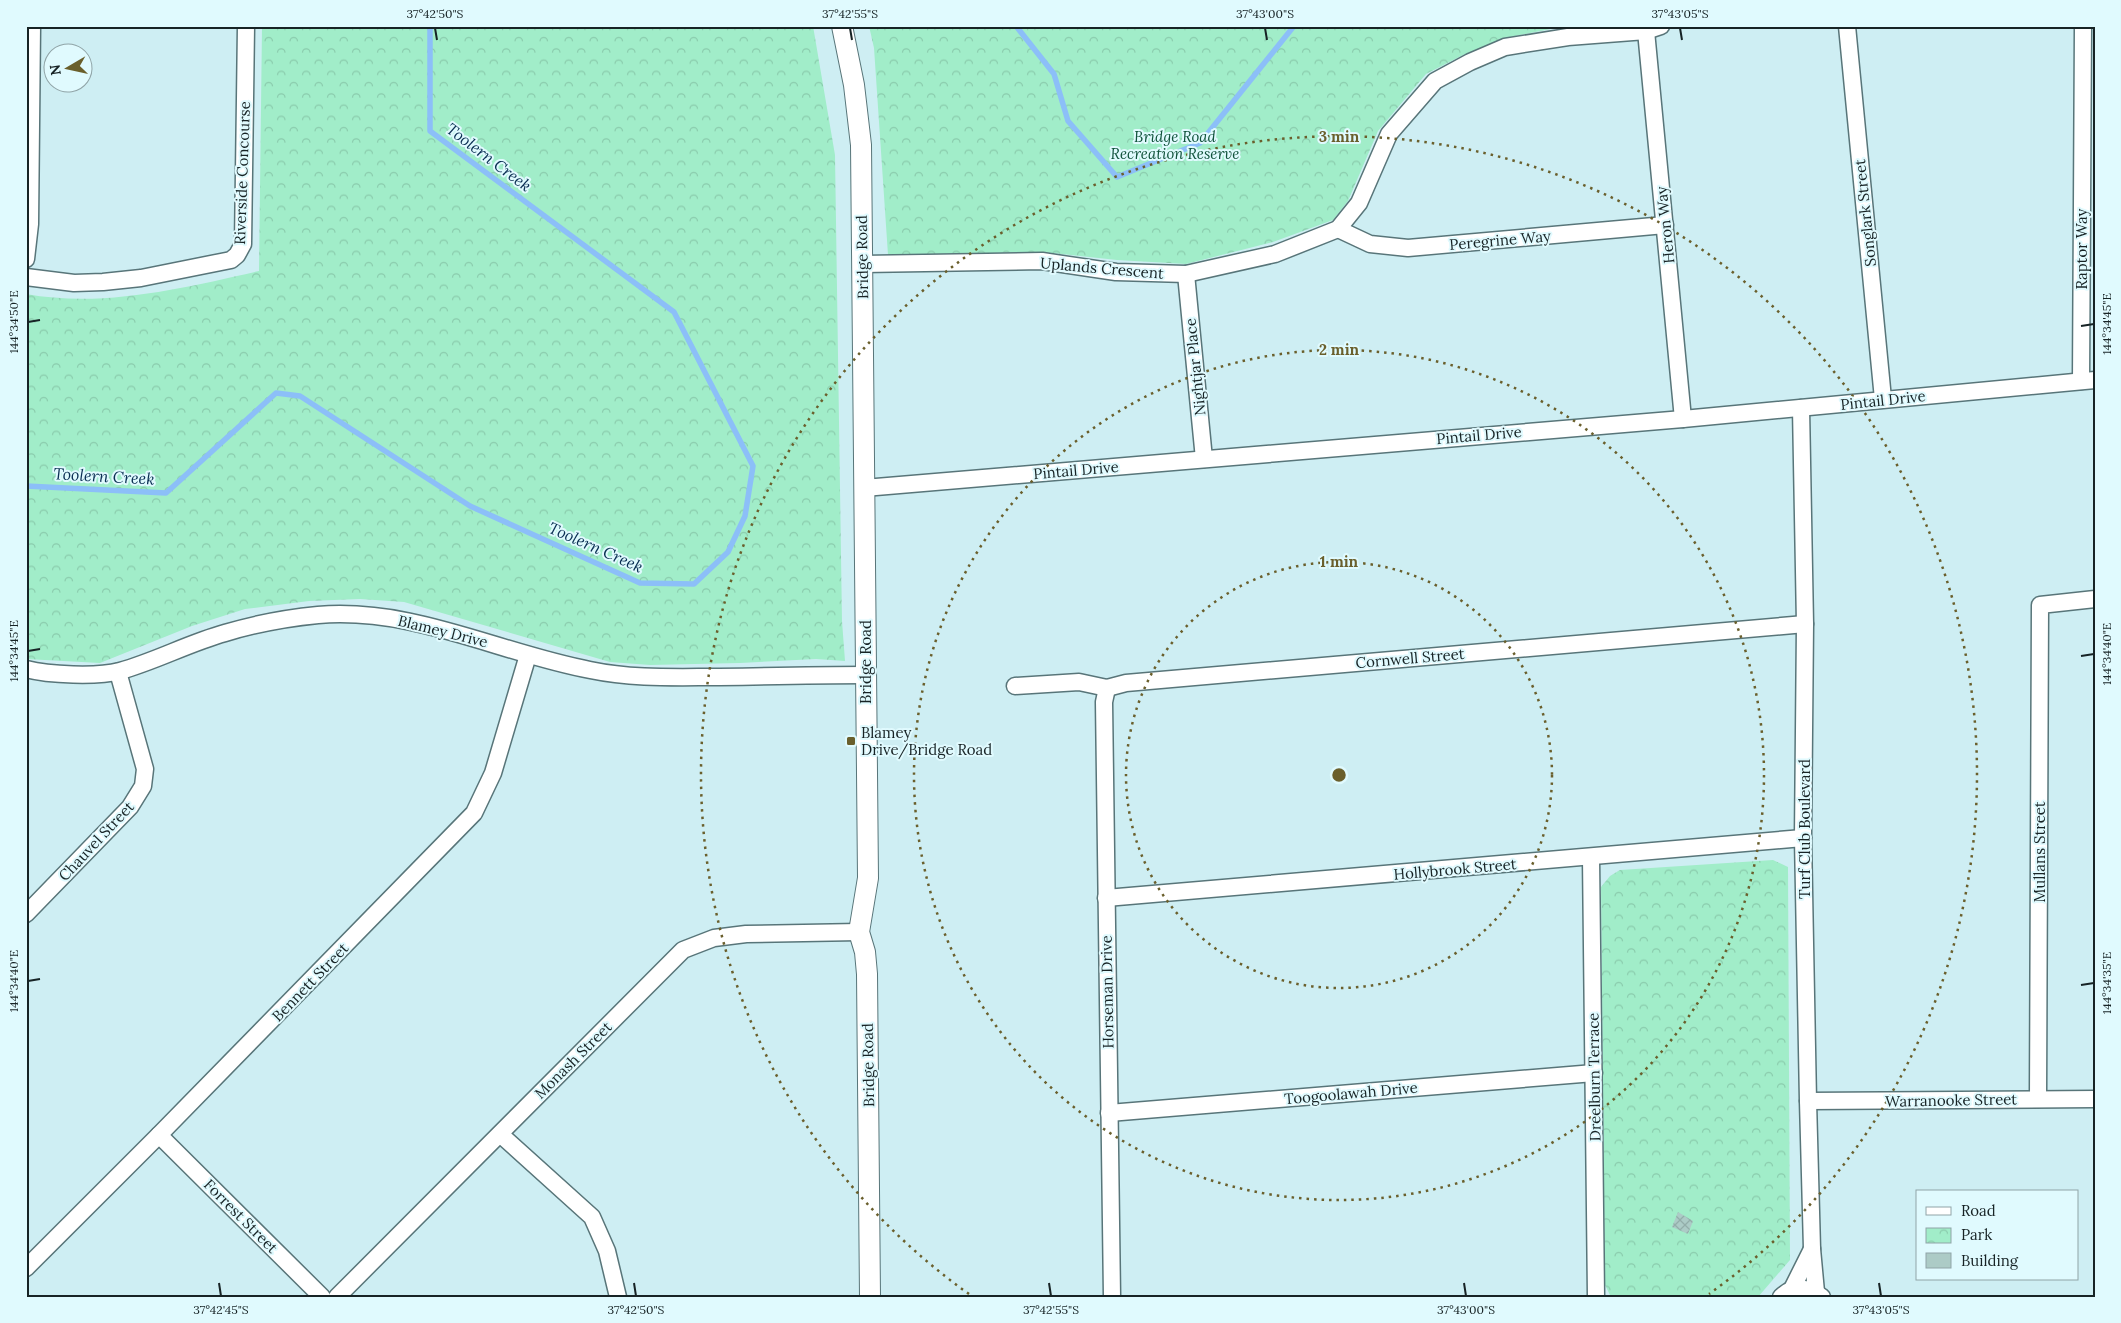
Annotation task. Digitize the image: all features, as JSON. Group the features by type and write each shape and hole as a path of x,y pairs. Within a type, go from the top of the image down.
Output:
{"street":[{"path":"26,259 30,224 32,26"},
{"name":"Riverside Concourse","path":"26,277 74,282 103,282 200,267 231,260 237,255 243,244 246,26"},
{"name":"Bridge Road","path":"842,26 854,85 861,145 868,878 859,932 865,952 867,974 870,1297"},
{"name":"Uplands Crescent","path":"863,264 1042,261 1116,272 1186,274 1274,254 1338,228 1359,203 1389,134 1435,81 1470,62 1505,47 1568,37 1646,32 1661,26"},
{"name":"Songlark Street","path":"1847,26 1884,399"},
{"name":"Raptor Way","path":"2083,26 2088,381"},
{"name":"Heron Way","path":"1646,32 1683,418"},
{"name":"Peregrine Way","path":"1338,228 1370,244 1408,248 1665,225"},
{"name":"Nightjar Place","path":"1186,274 1204,459"},
{"name":"Pintail Drive","path":"864,488 1801,408 2088,381"},
{"name":"Turf Club Boulevard","path":"1801,408 1806,624 1803,838 1808,1101 1812,1249 1819,1294"},
{"name":"Mullans Street","path":"2038,1099 2040,605 2095,600"},
{"name":"Blamey Drive","path":"26,669 41,673 68,674 118,672 224,633 273,621 319,615 362,615 405,620 455,631 528,655 591,671 644,677 865,675"},
{"name":"Cornwell Street","path":"1015,686 1079,682 1107,688 1126,683 1806,624"},
{"name":"Bennett Street","path":"26,1268 160,1135 474,813 493,773 528,655"},
{"name":"Chauvel Street","path":"26,914 130,808 143,786 146,769 118,672"},
{"name":"Horseman Drive","path":"1107,688 1104,702 1112,1297"},
{"name":"Hollybrook Street","path":"1106,898 1591,858 1803,838"},
{"name":"Dreelburn Terrace","path":"1591,858 1596,1297"},
{"name":"Monash Street","path":"337,1297 683,950 714,938 746,934 859,932"},
{"name":"Toogoolawah Drive","path":"1109,1113 1594,1073"},
{"name":"Warranooke Street","path":"1808,1101 2095,1099"},
{"path":"500,1134 592,1217 607,1251 618,1297"},
{"name":"Forrest Street","path":"160,1135 322,1297"},
{"name":"Turf Club Boulevard","path":"1787,1293 1812,1249"},
{"path":"1787,1293 1800,1288 1819,1294"}],"green space":[{"path":"262,26 813,26 835,155 842,621 845,661 816,659 650,665 610,662 404,602 360,599 309,601 245,609 192,626 100,663 26,659 26,294 55,298 85,299 114,297 202,284 259,271"},
{"name":"Bridge Road Recreation Reserve","path":"869,26 1566,26 1505,38 1463,55 1426,74 1378,131 1348,201 1333,220 1273,242 1186,264 1117,260 1043,252 888,255 874,48"},
{"path":"1773,860 1788,867 1790,1260 1758,1297 1611,1297 1605,1285 1601,887 1610,876 1620,870"}],"building":[{"path":"1678,1212 1693,1221 1688,1234 1672,1227"}],"waterway":[{"name":"Toolern Creek","path":"26,486 166,493 276,393 300,396 470,506 640,583 694,584 728,552 745,516 753,466 674,312 430,131 430,26"},
{"name":"Toolern Creek","path":"1016,26 1054,74 1068,121 1117,177 1200,143 1294,26"}],"place":[{"name":"Blamey Drive/Bridge Road","path":"851,741"}]}
